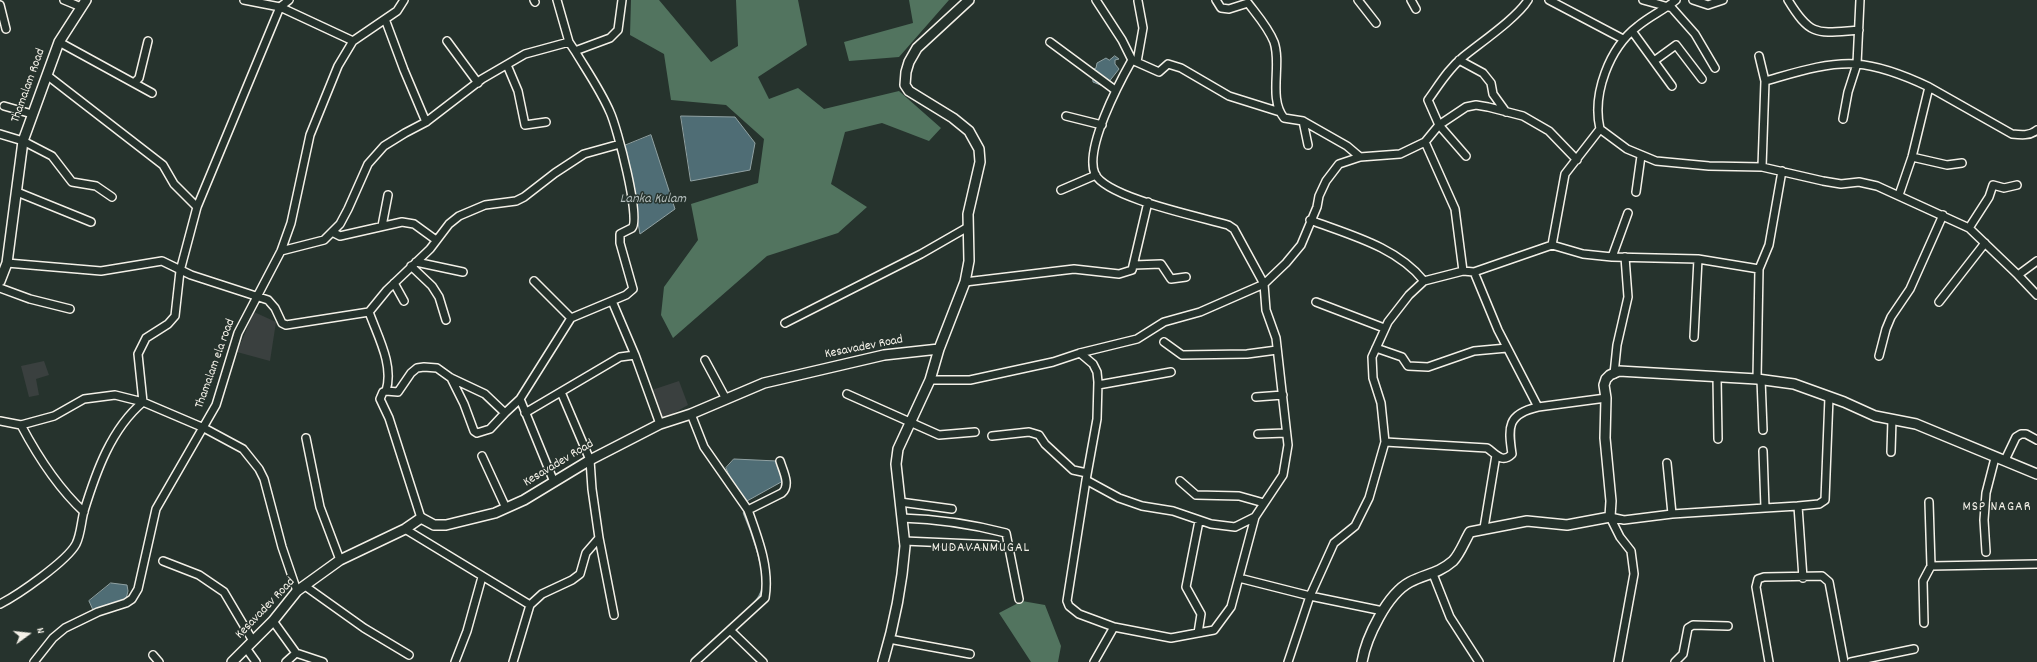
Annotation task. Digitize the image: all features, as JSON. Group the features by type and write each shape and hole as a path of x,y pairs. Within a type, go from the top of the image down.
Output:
{"street":[{"path":"64,0 84,3"},
{"path":"244,0 280,7 353,41"},
{"path":"0,604 14,597 69,552 76,544 84,512 100,465 123,422 142,402 138,354 146,338 168,324 175,316 180,271 197,207 280,7 289,0"},
{"name":"Thamalam ela road","path":"34,662 53,638 65,628 98,612 126,603 132,599 138,589 156,509 216,406 238,333 281,251 291,223 310,135 338,66 353,41 397,11 404,0"},
{"path":"451,378 464,404 474,430 477,433 490,429 520,399 571,318 631,292 634,286 620,243 620,234 632,228 635,222 632,196 620,144 610,112 569,42 557,0"},
{"path":"575,51 610,38 618,30 622,0"},
{"path":"883,662 899,591 904,541 896,464 898,449 930,380 939,349 965,282 969,261 968,214 980,162 980,149 969,131 953,118 909,91 905,85 909,62 917,48 969,0"},
{"path":"1096,0 1135,61 1159,72 1168,64 1181,68 1229,96 1280,112"},
{"path":"1216,0 1221,8 1229,8 1249,1 1264,24 1274,42 1277,64 1276,84 1280,112 1284,118 1303,121 1347,146 1360,157"},
{"path":"1358,0 1376,22"},
{"path":"1411,0 1416,9"},
{"path":"1466,156 1439,125 1428,100 1449,70 1459,60 1495,32 1528,0"},
{"path":"1550,0 1623,39"},
{"path":"1643,0 1672,8 1695,34 1714,68"},
{"path":"1676,0 1623,39 1608,66 1599,96 1596,115 1600,129 1641,156 1656,161 1683,164 1762,167 1841,184 1859,182 1877,186 1969,228 2037,295"},
{"path":"1694,0 1708,4 1723,0"},
{"path":"1788,0 1800,20 1813,31 1830,32 1859,30"},
{"path":"1843,119 1848,92 1857,64 1860,0"},
{"path":"1080,353 1093,364 1097,372 1097,419 1067,601 1069,606 1079,614 1114,627 1171,638 1214,630 1231,607 1255,517 1282,475 1288,445 1276,338 1266,310 1264,284 1234,229 1228,225 1112,190 1096,175 1093,164 1094,148 1115,90 1135,61 1143,28 1138,1"},
{"name":"Thamalam Road","path":"0,281 7,263 18,192 23,141 32,114 48,76 59,42 84,3"},
{"path":"0,5 6,29"},
{"path":"385,20 426,122"},
{"path":"1632,31 1672,86"},
{"path":"134,83 138,78 148,41"},
{"path":"447,41 478,83"},
{"path":"59,42 152,93"},
{"path":"281,251 324,240 340,224 368,164 384,146 426,122 478,83 524,54 569,42"},
{"path":"1050,42 1115,90"},
{"path":"1654,61 1676,45 1702,79"},
{"path":"1759,56 1765,81 1762,167"},
{"path":"1459,60 1483,74 1491,83 1494,94 1506,112"},
{"path":"1765,81 1818,68 1857,64 1897,73 1929,86 2012,134 2023,135 2037,130"},
{"path":"507,65 518,91 525,125 546,122"},
{"path":"48,76 163,165 174,184 197,207"},
{"path":"1899,195 1912,157 1929,86"},
{"path":"4,106 32,114"},
{"path":"930,380 970,380 1053,362 1080,353 1137,338 1164,322 1200,312 1264,284 1286,263 1301,245 1324,186 1339,164 1360,157 1400,154 1425,142 1439,125 1466,108 1476,106 1523,116 1549,131 1577,160"},
{"path":"1066,116 1102,125"},
{"path":"1303,121 1308,145"},
{"path":"1552,245 1566,174 1600,129"},
{"path":"0,134 23,141 52,156 72,182 96,186 112,197"},
{"path":"1425,142 1455,209 1463,271"},
{"path":"7,263 101,271 162,261 180,271 268,300 272,304 282,323 286,325 369,312 394,283 430,249 449,224 459,216 485,205 516,201 524,197 555,173 584,154 620,144"},
{"path":"1636,192 1641,156"},
{"path":"1912,157 1947,165 1962,163"},
{"path":"1762,430 1759,379 1759,269 1769,245 1782,171"},
{"path":"1061,190 1096,175"},
{"path":"1969,228 1988,197 1993,185 2004,188 2017,185"},
{"path":"18,192 92,222"},
{"path":"382,226 388,195"},
{"path":"965,282 1074,268 1119,274 1132,270 1148,202"},
{"path":"1612,257 1628,213"},
{"path":"1879,356 1886,329 1891,317 1910,289 1943,215"},
{"path":"1310,220 1356,236 1389,253 1413,267 1424,281"},
{"path":"332,232 340,236 402,222 414,224 436,240"},
{"path":"785,323 921,254 968,227"},
{"path":"1939,302 1985,243"},
{"path":"1288,662 1310,596 1334,543 1356,526 1369,498 1386,442 1381,403 1373,378 1372,357 1384,328 1409,295 1424,281 1463,271 1474,272 1552,245 1583,254 1612,257 1698,259 1759,269"},
{"path":"1614,374 1617,345 1628,296 1625,257"},
{"path":"1694,337 1698,259"},
{"path":"2018,275 2037,261"},
{"path":"414,264 463,272"},
{"path":"414,264 440,297 446,320"},
{"path":"1134,265 1161,264 1171,278 1186,277"},
{"path":"1474,272 1507,348 1538,407"},
{"path":"534,281 571,318"},
{"path":"394,283 404,300"},
{"path":"0,288 30,299 70,309"},
{"path":"612,301 635,355 660,424"},
{"path":"1316,302 1384,328"},
{"path":"369,312 386,357 389,375 386,391 383,392 380,399 389,418 421,518"},
{"path":"1164,342 1182,355 1247,354 1277,350"},
{"path":"1376,348 1402,357 1408,366 1428,367 1474,351 1507,348"},
{"name":"Kesavadev Road","path":"232,662 273,621 296,591 340,560 405,529 421,518 434,525 446,525 495,514 554,482 590,460 660,424 691,414 771,381 884,355 939,349"},
{"path":"525,413 620,357 635,355"},
{"path":"705,360 726,399"},
{"path":"386,391 398,392 411,373 424,367 437,368 451,378 485,394 505,413"},
{"path":"1618,662 1634,574 1631,551 1620,537 1610,517 1611,501 1605,438 1606,398 1604,385 1606,379 1619,371 1759,379 1794,384 1875,416 1916,424 1995,458 2005,460 2037,474"},
{"path":"1098,385 1171,372"},
{"path":"1717,377 1718,439"},
{"path":"560,392 590,460 592,489 599,538 614,615"},
{"path":"847,394 939,435 975,432"},
{"path":"0,422 21,425 54,416 84,399 115,395 142,402 204,428 243,449 259,469 268,493 282,547 296,591"},
{"path":"1256,397 1282,395"},
{"path":"1362,662 1377,620 1397,592 1409,582 1433,574 1454,560 1470,532 1484,528 1532,520 1567,525 1610,517 1624,520 1672,514 1819,504 1825,500 1827,486 1829,397"},
{"path":"1386,442 1487,448 1499,458 1503,459 1512,454 1509,436 1510,425 1514,417 1521,412 1538,407 1606,398"},
{"path":"520,399 554,482"},
{"path":"691,414 704,447 748,510 761,547 766,589 765,598 695,662"},
{"path":"1891,452 1892,419"},
{"path":"21,425 36,455 67,497 84,512"},
{"path":"992,436 1029,432 1039,435 1045,444 1073,470 1087,476 1119,498 1142,506 1173,511 1199,521 1235,527 1255,517"},
{"path":"1258,434 1286,433"},
{"path":"2005,460 2016,438 2021,434 2026,434 2037,440"},
{"path":"306,438 320,507 340,560"},
{"path":"1763,452 1765,508"},
{"path":"1484,528 1496,455"},
{"path":"482,456 506,508"},
{"path":"1986,552 1984,520 1986,493 1995,458"},
{"path":"748,510 782,493 786,489 787,484 780,460"},
{"path":"1667,463 1672,514"},
{"path":"1180,481 1196,495 1240,496 1264,503"},
{"path":"900,502 952,509"},
{"path":"1924,623 1923,581 1931,566 1929,502"},
{"path":"1798,506 1803,578"},
{"path":"902,518 933,519 966,523 1006,533 1019,599"},
{"path":"1198,633 1201,614 1186,587 1199,521"},
{"path":"405,529 530,605"},
{"path":"513,662 530,605 542,594 572,580 580,574 586,552 599,538"},
{"path":"904,541 996,545"},
{"path":"163,561 199,575 224,592 250,644 256,662"},
{"path":"1931,566 2037,564"},
{"path":"1433,574 1450,618 1479,662"},
{"path":"1768,662 1756,587 1758,579 1764,577 1803,578 1822,576 1829,582 1844,662"},
{"path":"455,662 467,631 482,577"},
{"path":"1238,578 1310,596 1384,611"},
{"path":"305,586 364,628 409,655"},
{"path":"273,621 296,654 323,662"},
{"path":"1675,662 1683,654 1688,628 1693,625 1728,626"},
{"path":"1094,662 1114,627"},
{"path":"730,630 763,662"},
{"path":"889,639 970,654"},
{"path":"1851,662 1914,649"},
{"path":"286,662 296,654"},
{"path":"153,655 159,662"}],"shaded area":[{"path":"254,312 276,322 270,361 237,352"},
{"path":"44,361 49,375 36,379 39,395 29,397 21,366"},
{"path":"679,381 688,405 660,421 649,391"}],"green space":[{"path":"631,0 659,0 711,62 738,46 736,0 798,0 807,45 758,77 769,99 798,88 824,109 899,91 941,128 929,141 882,123 845,132 831,184 867,207 838,233 767,256 673,338 661,315 664,287 698,240 691,204 758,183 764,139 726,105 671,100 664,54 630,35"},
{"path":"909,0 949,0 899,57 849,61 844,42 913,23"},
{"path":"1022,601 1045,605 1061,646 1058,662 1031,662 999,613"}],"water":[{"path":"1115,56 1119,59 1115,60 1115,64 1119,69 1108,83 1103,86 1093,82 1092,70 1096,68 1097,63 1106,58 1109,60"},
{"path":"681,116 735,117 755,143 750,170 691,181"},
{"name":"Lanka Kulam","path":"651,135 675,209 640,234 624,146"},
{"path":"734,459 777,461 783,481 747,501 740,494 726,468"},
{"path":"111,583 127,585 128,591 126,599 93,610 89,601"}],"waterway":[{"path":"744,513 757,549 763,578 762,592 753,605"}],"district":[{"name":"MSP NAGAR","path":"1997,508"},
{"name":"MUDAVANMUGAL","path":"981,549"}]}
